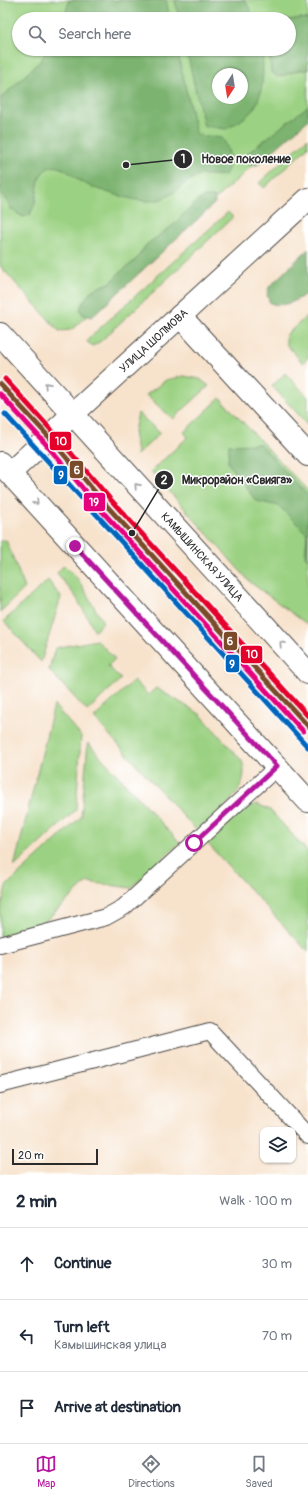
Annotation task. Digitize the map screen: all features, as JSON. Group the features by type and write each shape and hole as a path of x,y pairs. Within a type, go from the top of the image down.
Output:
{"main road":[{"name":"УЛИЦА ШОЛМОВА","path":"3,473 73,414 308,199"},
{"path":"180,316 308,455"},
{"name":"КАМЫШИНСКАЯ УЛИЦА","path":"0,334 308,673"},
{"path":"3,473 308,801"}],"lane":[{"path":"0,945 116,913 130,902 277,766"},
{"path":"0,1085 210,1031 308,1136"}],"green space":[{"path":"0,0 308,0 308,115 71,330 59,331 0,266"},
{"path":"69,0 166,0 169,12 66,12"},
{"path":"175,0 245,0 251,12 178,12"},
{"path":"296,19 308,19 308,70 300,70 278,77 271,72 270,56 296,56"},
{"path":"44,56 179,56 196,133 199,135 222,138 227,146 229,166 225,175 198,176 163,198 147,201 123,197 103,191 80,181 59,167 51,167 46,169 40,177 35,203 30,215 23,217 12,210 0,191 0,99"},
{"path":"188,56 262,56 262,87 258,101 254,108 237,123 226,129 204,126"},
{"path":"308,106 308,120 256,166 250,165 247,160 248,153"},
{"path":"308,138 308,147 264,188 259,183"},
{"path":"204,197 214,197 215,203 92,317 83,315 80,309 83,302 92,290 112,282 119,273 136,260 146,245 173,225 196,202"},
{"path":"228,212 233,217 101,341 93,346 87,342 90,337"},
{"path":"308,249 308,292 290,303 280,305 270,303 267,295 269,287"},
{"path":"307,316 308,358 303,363 286,344 286,335"},
{"path":"285,373 308,397 308,425 272,386"},
{"path":"184,376 200,379 209,386 173,419 146,395 166,380"},
{"path":"220,398 308,491 308,625 250,582 151,471 188,437 184,432"},
{"path":"138,413 160,433 137,455 134,431"},
{"path":"260,444 308,496 308,559 305,556 307,534 279,506 256,501 228,463 229,445"},
{"path":"6,540 25,588 0,612 0,541"},
{"path":"64,565 78,579 103,622 95,631 76,597 57,573"},
{"path":"48,580 61,597 41,662 4,621"},
{"path":"97,640 115,659 108,666 121,679 87,711 49,670 55,648"},
{"path":"134,680 148,695 156,688 200,714 242,761 244,772 242,782 237,792 222,809 197,831 94,718"},
{"path":"54,705 81,736 76,810 14,867"},
{"path":"88,743 180,843 131,888 87,882 41,925 0,937 0,913 6,886 81,817"},
{"path":"257,804 270,810 308,852 308,952 207,843 247,807"}],"transit line":[{"name":"10","path":"5,379 54,433 111,500 308,716"},
{"name":"6","path":"0,384 49,437 106,505 308,726"},
{"name":"19","path":"0,394 44,442 101,510 303,731"},
{"name":"9","path":"5,414 308,747"}],"place":[{"name":"Новое поколение","path":"126,165"},
{"name":"Микрорайон «Свияга»","path":"132,533"}],"route":[{"path":"75,546 277,766 194,843"}]}
